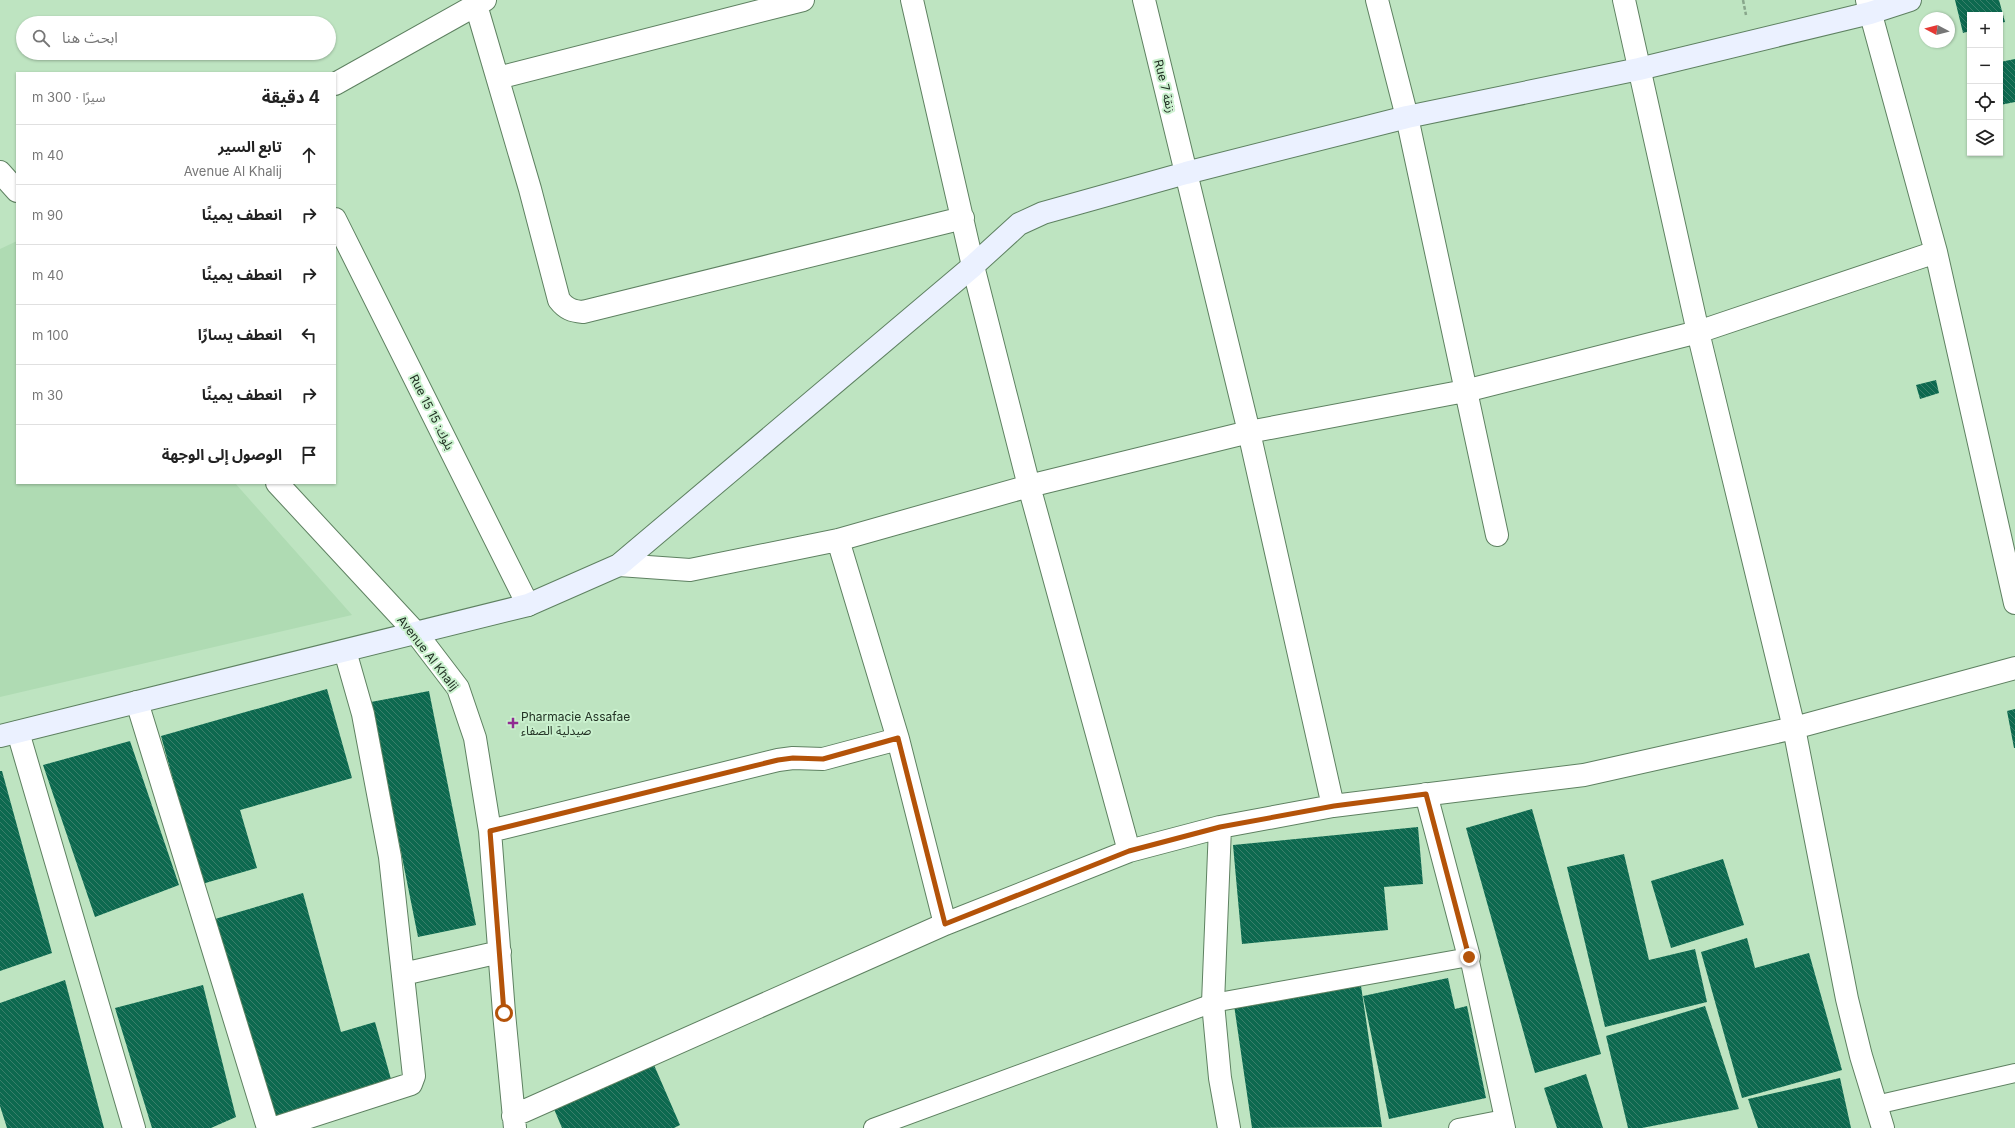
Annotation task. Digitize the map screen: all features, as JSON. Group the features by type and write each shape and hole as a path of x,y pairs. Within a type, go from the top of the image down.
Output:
{"street":[{"path":"498,78 803,0"},
{"path":"912,0 973,266 1029,486 1129,851"},
{"name":"Rue 7 زنقة","path":"1144,0 1248,432 1334,806"},
{"path":"1377,0 1407,117 1497,535"},
{"path":"1624,0 1698,332 1794,728 1847,1000 1861,1056 1883,1128"},
{"path":"134,1128 9,734 528,605 619,565 973,266 1019,224 1043,213 1186,172 1407,117 1639,69 1869,7 1910,0"},
{"path":"336,83 481,3 498,78 559,300 566,308 574,312 583,312 963,218"},
{"path":"1869,7 1936,252 2015,603"},
{"path":"0,172 16,190"},
{"name":"Rue 15 بلوك: 15","path":"336,221 528,605"},
{"path":"619,565 690,570 838,540 1029,486 1248,432 1465,391 1698,332 1936,252"},
{"name":"Avenue Al Khalij","path":"279,484 416,633 458,688 476,738 490,831 514,1122"},
{"path":"838,540 898,738 945,924"},
{"path":"275,1128 411,1084 414,1076 390,857 363,714 345,650"},
{"path":"514,1122 945,924 1129,851 1220,827 1334,806 1584,775 1794,728 2015,668"},
{"path":"137,702 268,1128"},
{"path":"490,831 778,760 793,758 823,759 898,738"},
{"path":"1426,794 1469,957"},
{"path":"1220,827 1213,1003 1220,1078 1230,1128"},
{"path":"403,974 500,952"}],"lane":[{"path":"873,1128 1213,1003 1469,957 1505,1123 1458,1128"},
{"path":"1876,1105 2015,1073"}],"shaded area":[{"path":"16,241 16,484 236,484 352,615 0,697 0,249"}],"building":[{"path":"1955,0 1999,0 2002,12 1967,12 1967,32 1963,33"},
{"path":"2015,59 2015,102 2003,104 2003,84 2003,61"},
{"path":"1936,380 1939,393 1920,399 1916,385"},
{"path":"327,689 352,778 240,810 257,868 202,884 161,736"},
{"path":"429,691 476,925 418,937 371,702"},
{"path":"2015,709 2015,748 2014,748 2007,711"},
{"path":"130,741 179,885 95,917 43,765"},
{"path":"0,771 2,771 52,953 0,971"},
{"path":"1532,809 1601,1054 1535,1073 1466,828"},
{"path":"1418,827 1423,884 1384,887 1388,930 1242,944 1233,845"},
{"path":"1624,854 1649,960 1695,949 1707,1002 1605,1027 1567,867"},
{"path":"1723,859 1744,925 1671,948 1651,881"},
{"path":"303,893 341,1032 375,1022 394,1090 273,1124 215,919"},
{"path":"1747,938 1755,968 1809,953 1842,1070 1742,1098 1701,952"},
{"path":"1448,978 1455,1009 1467,1006 1486,1098 1389,1119 1363,996"},
{"path":"65,980 104,1128 7,1128 0,1106 0,1003"},
{"path":"203,985 236,1117 211,1128 152,1128 115,1008"},
{"path":"1361,986 1382,1127 1252,1128 1234,1005"},
{"path":"1705,1006 1739,1109 1642,1128 1628,1128 1606,1036"},
{"path":"654,1065 680,1125 674,1128 562,1128 554,1109"},
{"path":"1586,1074 1603,1128 1557,1128 1544,1088"},
{"path":"1840,1078 1851,1128 1758,1128 1748,1099"}],"place":[{"name":"Pharmacie Assafae صيدلية الصفاء","path":"513,723"}],"route":[{"path":"504,1013 490,831 778,760 793,758 812,760 823,759 898,738 945,924 1129,851 1220,827 1334,806 1426,794 1469,957"}]}
